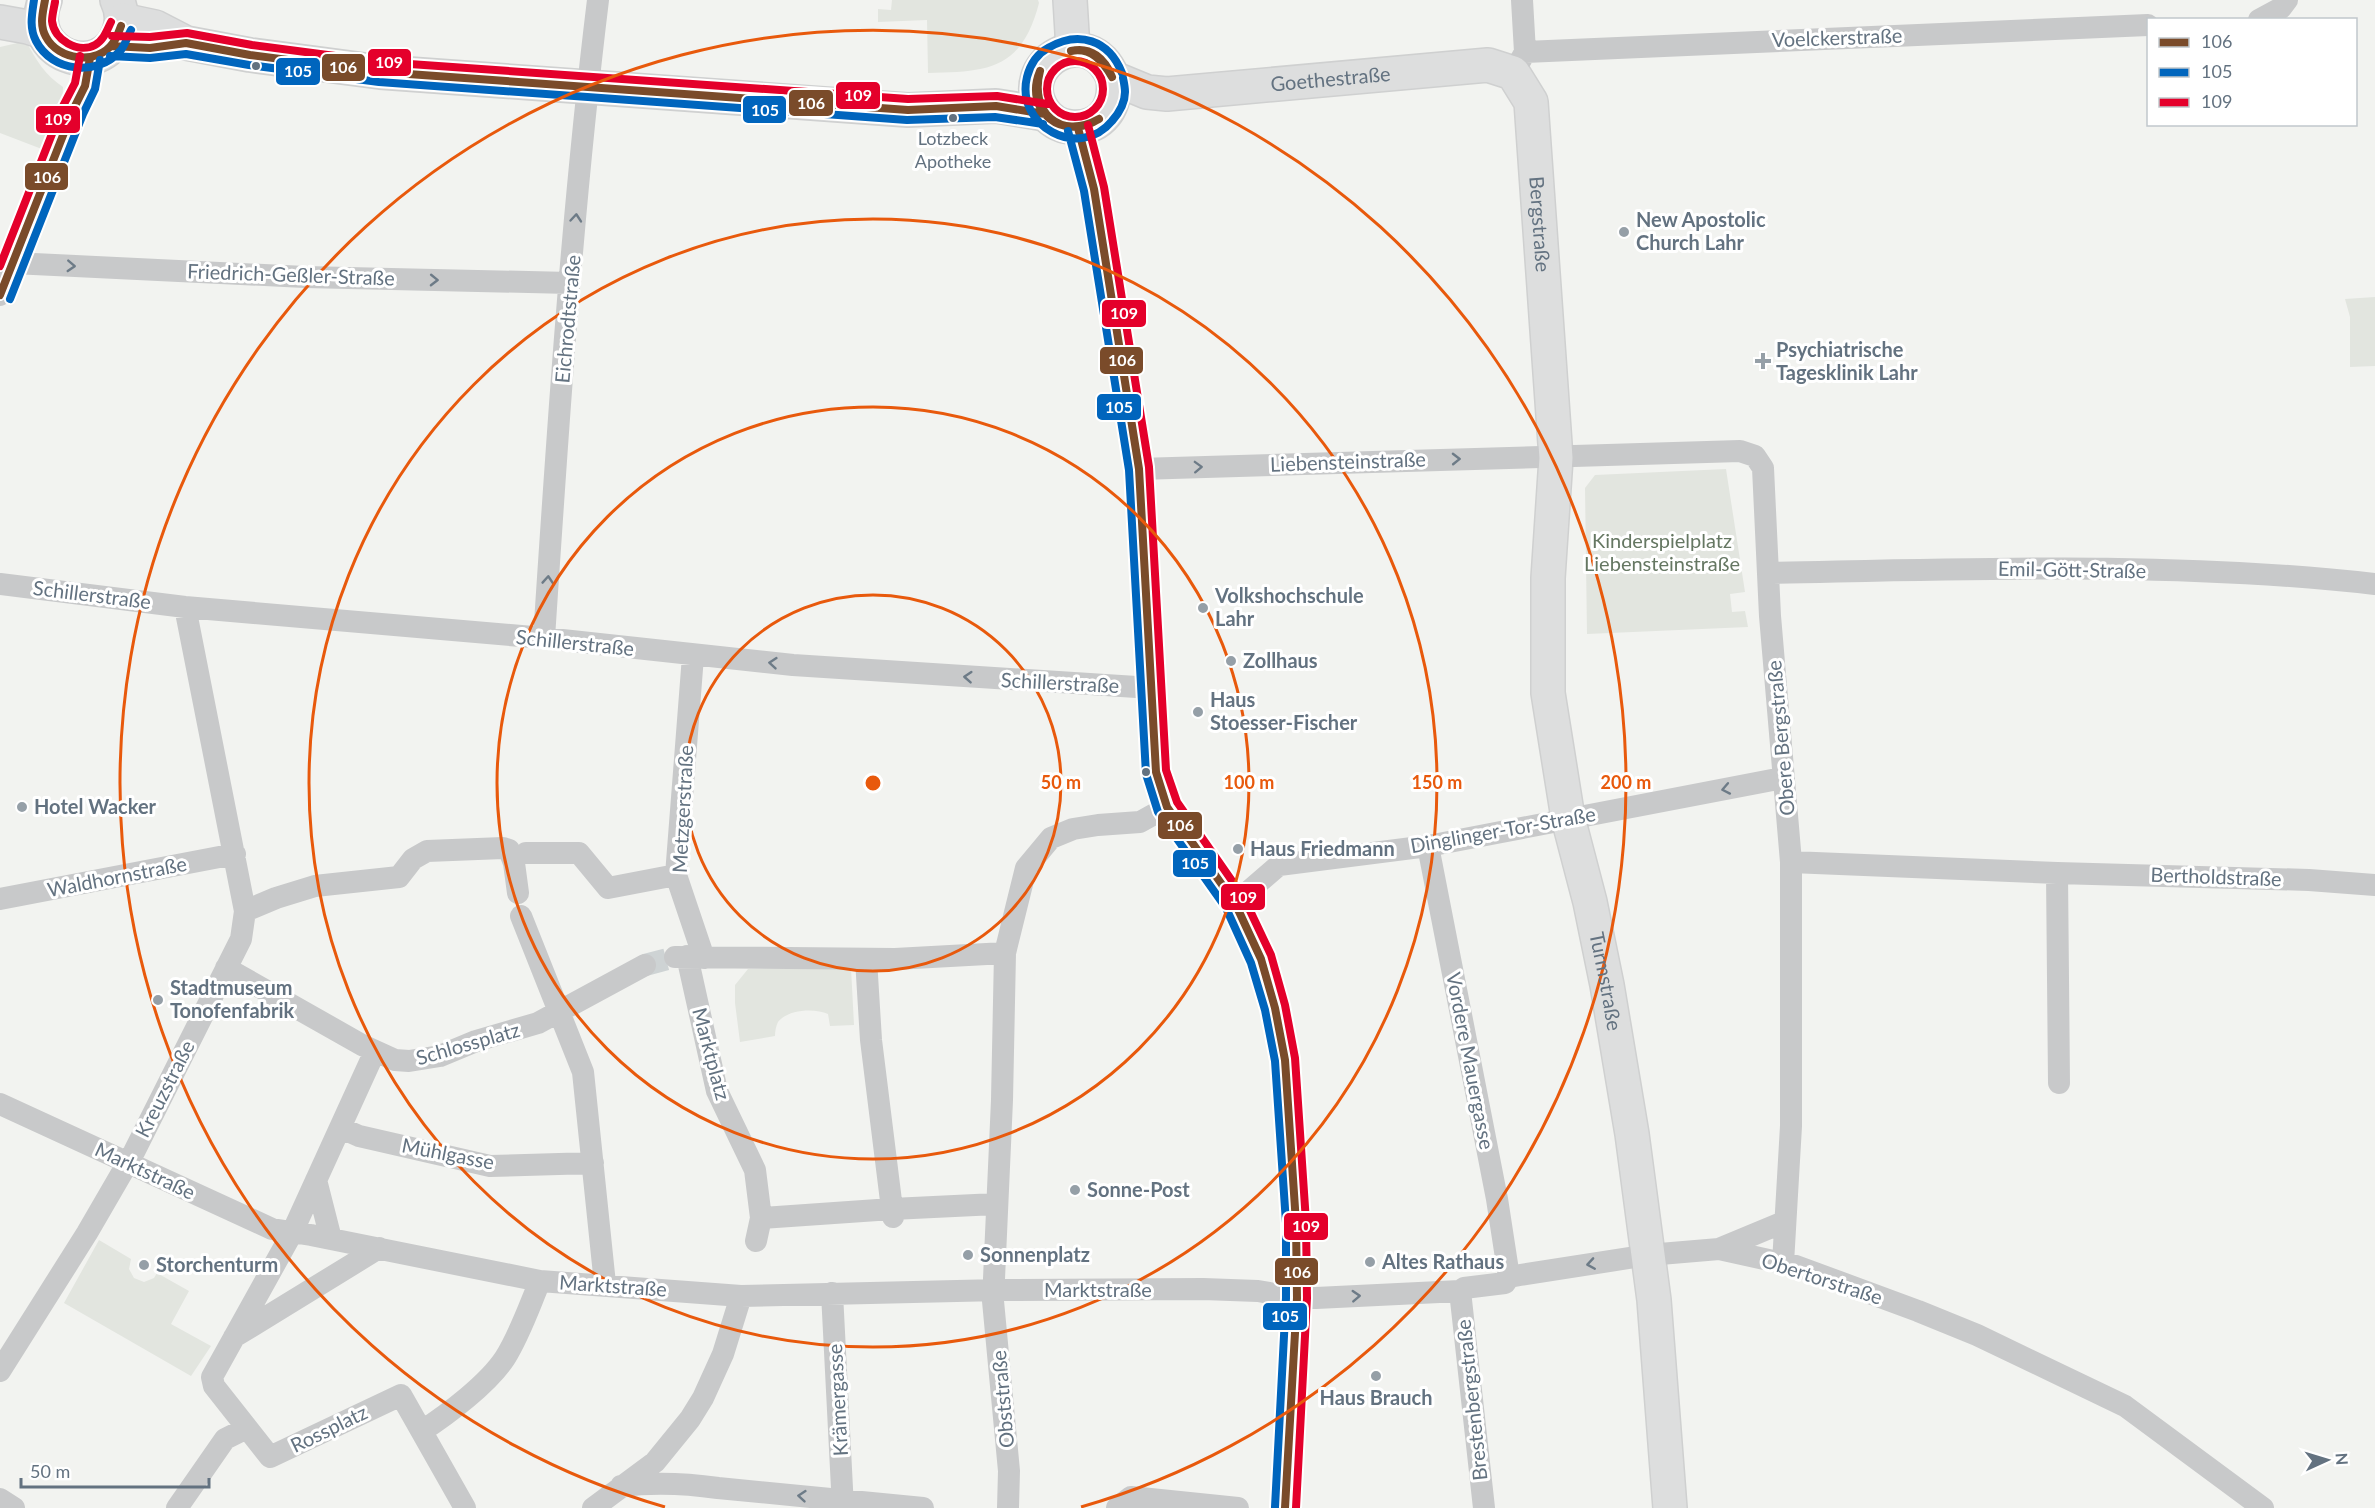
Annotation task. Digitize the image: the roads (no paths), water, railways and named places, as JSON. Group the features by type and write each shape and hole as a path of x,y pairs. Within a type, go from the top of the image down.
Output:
{"street":[{"name":"Eichrodtstraße","path":"544,638 570,283 598,0"},
{"path":"1070,0 1072,49"},
{"name":"Bergstraße","path":"1522,0 1519,62 1531,102 1556,458"},
{"path":"2263,18 2281,8 2287,0"},
{"path":"0,21 43,13 58,52 102,36 150,48 186,43 250,55 380,72 588,85 908,110 996,106 1045,114"},
{"name":"Voelckerstraße","path":"1519,62 2147,25"},
{"path":"0,296 73,110 85,86 102,36"},
{"path":"1112,91 1102,59 1093,53 1072,49 1060,52 1048,59 1040,70 1036,82 1039,104 1045,114 1054,122 1066,127 1078,128 1094,189 1139,470 1156,772 1159,787 1167,807 1235,903 1261,959 1275,1008 1285,1060 1296,1223 1296,1295 1285,1508"},
{"name":"Goethestraße","path":"1078,128 1099,120 1112,91 1167,94 1519,62"},
{"path":"996,106 1036,82"},
{"name":"Friedrich-Geßler-Straße","path":"13,263 305,277 570,283"},
{"name":"Obere Bergstraße","path":"1556,458 1740,451 1755,456 1762,468 1783,778 1791,862 1791,1112 1783,1263"},
{"name":"Liebensteinstraße","path":"1139,470 1449,459 1556,458"},
{"name":"Turmstraße","path":"1556,458 1548,578 1548,693 1568,818 1590,902 1607,985 1632,1134 1654,1300 1670,1508"},
{"name":"Emil-Gött-Straße","path":"1768,573 2021,568 2204,571 2375,584"},
{"name":"Schillerstraße","path":"0,584 185,607 426,630 544,638 693,656 793,665 1152,688"},
{"name":"Kreuzstraße","path":"0,1371 128,1163 240,939 245,911 185,607"},
{"name":"Metzgerstraße","path":"689,957 676,875 693,656"},
{"name":"Dinglinger-Tor-Straße","path":"1235,903 1279,865 1428,846 1783,778"},
{"name":"Obststraße","path":"1008,1508 1009,1471 993,1290 1002,1100 1005,952 1026,868 1051,838 1073,830 1140,822 1167,807"},
{"name":"Waldhornstraße","path":"0,899 233,846"},
{"name":"Vordere Mauergasse","path":"1428,846 1500,1214 1509,1277"},
{"path":"245,911 276,897 315,886 399,877 413,859 427,852 503,848 509,850 514,863 520,904 583,1072 605,1284"},
{"path":"526,853 579,853 608,888 676,875"},
{"name":"Bertholdstraße","path":"1791,862 2057,873 2309,879 2375,885"},
{"path":"2057,873 2059,1083"},
{"path":"689,957 895,959 1005,952"},
{"name":"Marktplatz","path":"689,957 717,1091 754,1170 761,1218 756,1241"},
{"path":"866,959 871,1040 892,1213"},
{"name":"Schlossplatz","path":"226,968 375,1051 395,1060 409,1061 440,1056 476,1041 538,1023 645,965"},
{"path":"177,1508 225,1439 247,1428 214,1386 212,1377 292,1233 375,1051"},
{"name":"Marktstraße","path":"0,1104 272,1229 540,1281 605,1284 741,1296 993,1290 1258,1291 1296,1295"},
{"name":"Mühlgasse","path":"340,1128 359,1136 490,1166 593,1163"},
{"path":"316,1180 331,1239"},
{"path":"761,1218 892,1213 996,1204"},
{"path":"1719,1249 1784,1222"},
{"path":"232,1338 350,1269 379,1248"},
{"name":"Obertorstraße","path":"1296,1295 1460,1291 1464,1288 1500,1285 1505,1283 1509,1277 1648,1255 1719,1249 1783,1263 1928,1315 2026,1358 2126,1406 2263,1508"},
{"path":"422,1431 464,1401 504,1359 519,1333 540,1281"},
{"name":"Brestenbergstraße","path":"1460,1291 1484,1508"},
{"name":"Krämergasse","path":"832,1293 843,1504"},
{"path":"593,1508 656,1462 704,1398 723,1354 741,1296"},
{"name":"Rossplatz","path":"247,1428 270,1457 401,1395 465,1508"},
{"path":"621,1486 654,1482 686,1483 843,1504 923,1508"},
{"path":"1117,1508 1131,1497 1238,1508"},
{"path":"0,1499 14,1508"}],"tunnel":[{"path":"645,965 675,957"}],"place":[{"name":"Lotzbeck Apotheke","path":"953,118"},
{"name":"New Apostolic Church Lahr","path":"1624,232"},
{"name":"Psychiatrische Tagesklinik Lahr","path":"1763,361"},
{"name":"Volkshochschule Lahr","path":"1203,608"},
{"name":"Zollhaus","path":"1231,661"},
{"name":"Haus Stoesser-Fischer","path":"1198,712"},
{"name":"Hotel Wacker","path":"22,807"},
{"name":"Haus Friedmann","path":"1238,849"},
{"name":"Stadtmuseum Tonofenfabrik","path":"158,1000"},
{"name":"Sonne-Post","path":"1075,1190"},
{"name":"Sonnenplatz","path":"968,1255"},
{"name":"Altes Rathaus","path":"1370,1262"},
{"name":"Storchenturm","path":"144,1265"},
{"name":"Haus Brauch","path":"1376,1376"}],"park label":[{"name":"Kinderspielplatz Liebensteinstraße","path":"1662,552"}]}
